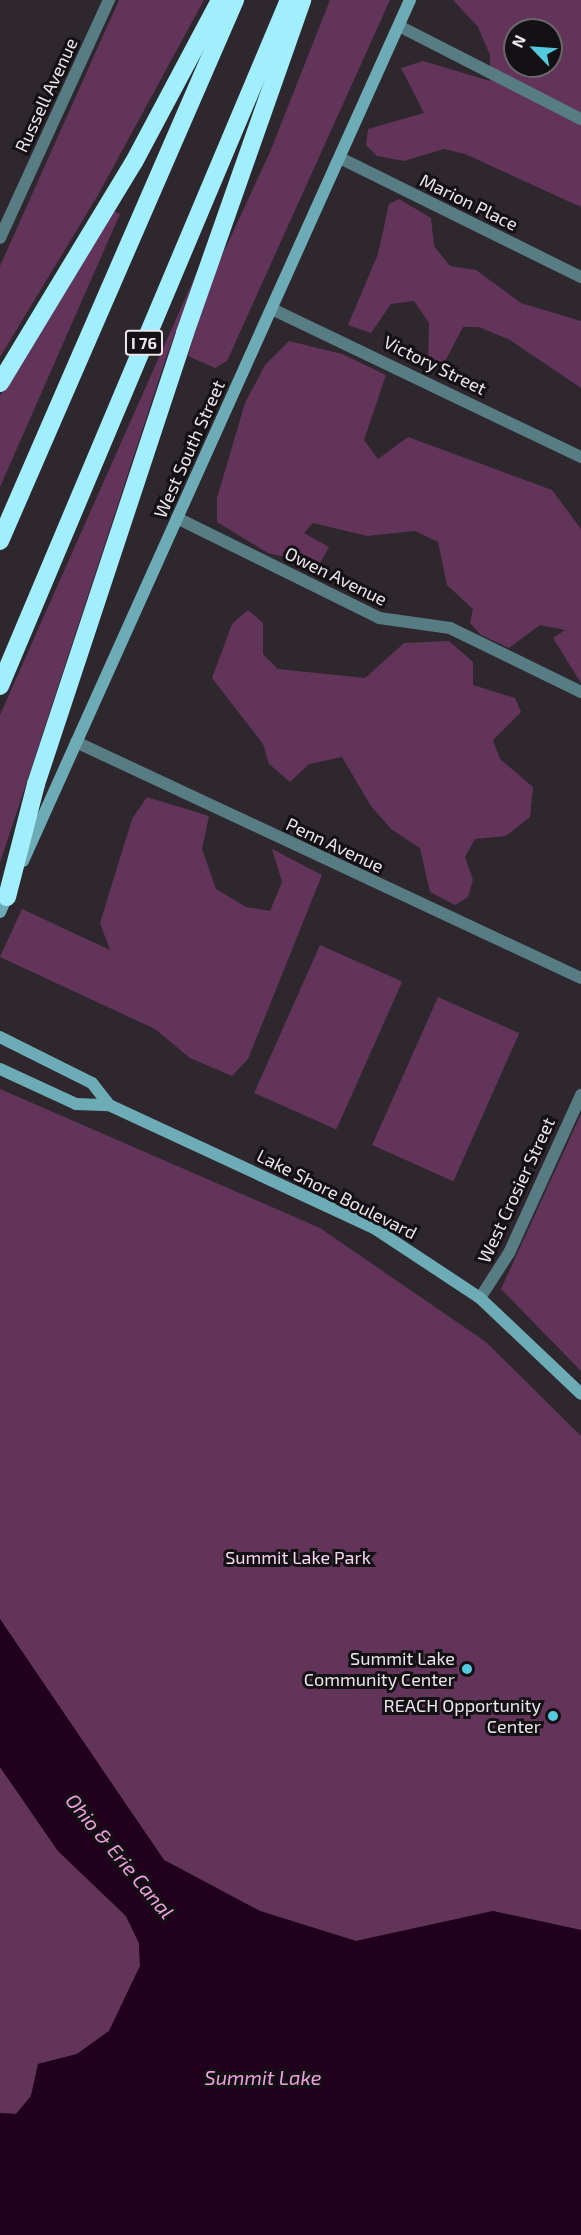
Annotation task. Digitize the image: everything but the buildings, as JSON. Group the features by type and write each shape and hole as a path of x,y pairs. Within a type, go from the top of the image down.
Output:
{"highway":[{"path":"0,383 134,162 220,0"},
{"path":"0,541 236,0"},
{"name":"I 76","path":"0,686 289,0"},
{"path":"3,905 36,784 302,0"}],"main road":[{"name":"West South Street","path":"3,905 410,0"},
{"name":"Lake Shore Boulevard","path":"0,1037 92,1083 109,1105"},
{"name":"Lake Shore Boulevard","path":"0,1069 76,1104 109,1105 374,1228 480,1298 581,1394"}],"street":[{"name":"Russell Avenue","path":"0,238 5,212 109,0"},
{"path":"399,26 581,118"},
{"name":"Marion Place","path":"340,158 581,277"},
{"name":"Victory Street","path":"272,309 581,457"},
{"name":"Owen Avenue","path":"177,518 379,618 450,628 581,692"},
{"name":"Penn Avenue","path":"75,742 581,978"},
{"name":"West Crosier Street","path":"480,1298 509,1253 581,1095"}],"green space":[{"path":"119,0 204,0 98,195 0,357 0,266"},
{"path":"330,0 390,0 227,361 215,368 188,356 209,284 270,152"},
{"path":"453,0 581,0 581,207 465,154 444,149 404,161 377,156 366,145 368,129 424,113 401,68 423,61 490,81 490,55 478,27"},
{"path":"399,199 431,218 434,246 450,266 476,270 521,303 581,321 581,388 510,340 479,327 463,327 442,367 428,366 429,323 414,301 391,304 371,333 348,325 378,254 389,204"},
{"path":"112,210 120,214 0,487 0,396"},
{"path":"200,265 164,364 0,863 0,715"},
{"path":"289,341 342,354 386,375 364,440 378,459 408,437 552,490 581,529 581,683 553,638 565,630 540,625 509,648 481,635 470,623 473,609 447,585 438,542 415,531 367,536 313,523 304,533 329,547 319,565 268,553 217,522 217,498 245,403 265,365"},
{"path":"248,610 263,623 263,654 278,669 365,678 404,643 449,641 473,662 473,685 515,698 521,712 493,740 500,759 533,787 530,817 506,836 475,839 465,857 473,880 468,897 455,905 430,892 420,848 391,829 371,806 342,757 309,764 290,782 269,764 263,744 212,678 232,624"},
{"path":"147,797 209,816 202,849 216,889 246,907 270,911 282,882 272,849 322,875 248,1059 232,1076 190,1058 155,1029 0,957 22,909 110,950 100,923 132,819"},
{"path":"320,945 402,982 336,1130 254,1093"},
{"path":"438,997 519,1033 453,1181 372,1145"},
{"name":"Summit Lake Park","path":"0,1089 320,1228 486,1342 581,1436 581,1930 493,1911 356,1941 260,1911 164,1860 35,1675 0,1619"},
{"path":"581,1114 581,1371 501,1289"},
{"path":"0,1767 58,1851 126,1916 139,1943 140,1966 109,2031 77,2054 38,2064 31,2096 16,2114 0,2113"}],"water":[{"name":"Summit Lake","path":"0,1619 164,1860 260,1911 356,1941 493,1911 581,1930 581,2235 0,2235 0,2113 16,2114 31,2096 38,2064 77,2054 109,2031 140,1966 139,1943 126,1916 58,1851 0,1767"}],"place":[{"name":"Summit Lake Community Center","path":"467,1669"},
{"name":"REACH Opportunity Center","path":"553,1716"}],"water label":[{"name":"Ohio & Erie Canal","path":"120,1856"}]}
